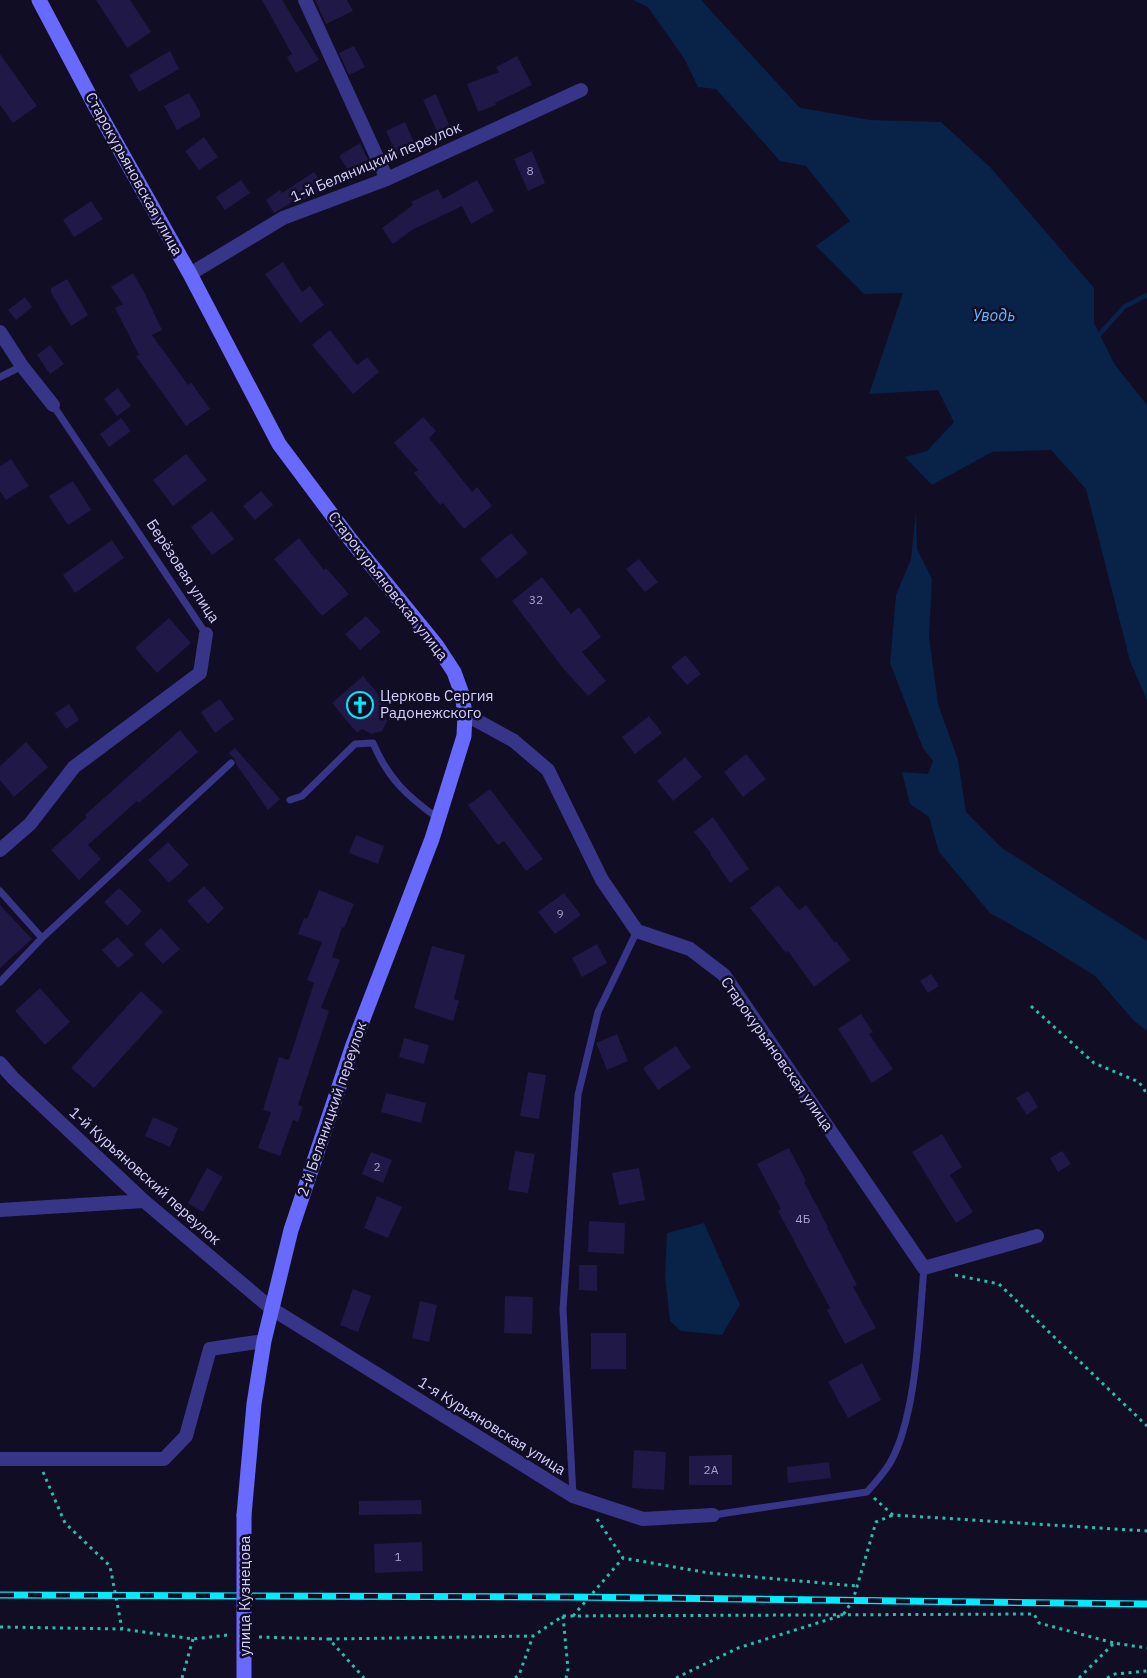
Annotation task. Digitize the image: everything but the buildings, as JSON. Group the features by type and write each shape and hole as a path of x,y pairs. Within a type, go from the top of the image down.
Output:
{"main road":[{"name":"Старокурьяновская улица","path":"39,0 93,102 190,274 279,444 350,538 437,646 454,672 462,693 465,714"},
{"name":"2-й Беляницкий переулок","path":"244,1515 254,1404 264,1341 291,1230 349,1056 439,819 464,736 465,714"},
{"name":"улица Кузнецова","path":"244,1515 244,1678"}],"street":[{"path":"305,0 387,179"},
{"name":"1-й Беляницкий переулок","path":"190,274 283,218 387,179 581,90"},
{"name":"Берёзовая улица","path":"0,332 22,366 53,405"},
{"name":"Берёзовая улица","path":"0,850 30,824 74,767 200,672 206,634"},
{"path":"465,714 514,741 548,770 602,879 638,931"},
{"name":"Старокурьяновская улица","path":"638,931 690,948 724,975 924,1268"},
{"name":"1-й Курьяновский переулок","path":"0,1063 13,1078 144,1201 272,1309"},
{"path":"0,1210 144,1201"},
{"path":"924,1268 1037,1236"},
{"name":"1-я Курьяновская улица","path":"272,1309 578,1497 643,1519 713,1515"},
{"path":"0,1459 164,1459 186,1436 210,1349 264,1341"}],"lane":[{"path":"0,377 22,366"},
{"name":"Берёзовая улица","path":"53,405 206,634"},
{"path":"290,800 302,796 355,744 373,744 379,758 396,783 410,798 439,819"},
{"path":"0,982 42,938 231,763"},
{"path":"0,891 42,938"},
{"path":"578,1497 562,1309 578,1095 598,1012 638,931"},
{"path":"713,1515 867,1492 890,1463 906,1421 914,1371 924,1268"}],"path":[{"path":"1031,1006 1094,1063 1139,1082 1147,1094"},
{"path":"924,1268 999,1284 1147,1426"},
{"path":"37,1459 66,1523 110,1566 122,1629"},
{"path":"867,1492 893,1515"},
{"path":"578,1497 623,1558 709,1573 857,1586"},
{"path":"676,1678 738,1648 843,1615 853,1600 876,1522 893,1515 1147,1531"},
{"path":"573,1616 623,1558"},
{"path":"249,1636 329,1639 533,1636 563,1616 1034,1614 1040,1623 1114,1643 1147,1648"},
{"path":"563,1616 568,1670 566,1678"},
{"path":"0,1627 122,1629 193,1639 230,1635"},
{"path":"515,1678 519,1675 533,1636"},
{"path":"182,1678 193,1639"},
{"path":"329,1639 364,1678"},
{"path":"1079,1678 1114,1643"},
{"path":"1107,1678 1115,1674 1147,1671"},
{"path":"1115,1674 1122,1678"}],"water":[{"name":"Уводь","path":"633,0 681,0 715,49 779,104 870,120 941,122 990,167 1094,288 1094,323 1115,365 1147,405 1147,700 1130,661 1086,489 1051,450 992,452 932,485 905,457 927,451 954,422 938,390 869,394 903,293 864,294 816,246 850,221 806,166 780,161 716,89 698,87 685,60 648,7"},
{"path":"916,512 917,549 932,579 929,637 938,704 958,760 966,812 1002,848 1147,941 1147,1031 1134,1021 1095,976 990,913 939,852 929,817 910,804 902,772 928,774 933,761 923,748 890,663 896,595 911,559"},
{"path":"704,1223 740,1305 722,1335 681,1331 670,1321 665,1276 667,1233"}],"waterway":[{"name":"Уводь","path":"682,0 803,132"},
{"path":"1097,337 1124,307 1147,295"}],"railway":[{"path":"0,1595 569,1597 1147,1604"}],"place":[{"name":"Церковь Сергия Радонежского","path":"360,705"}]}
